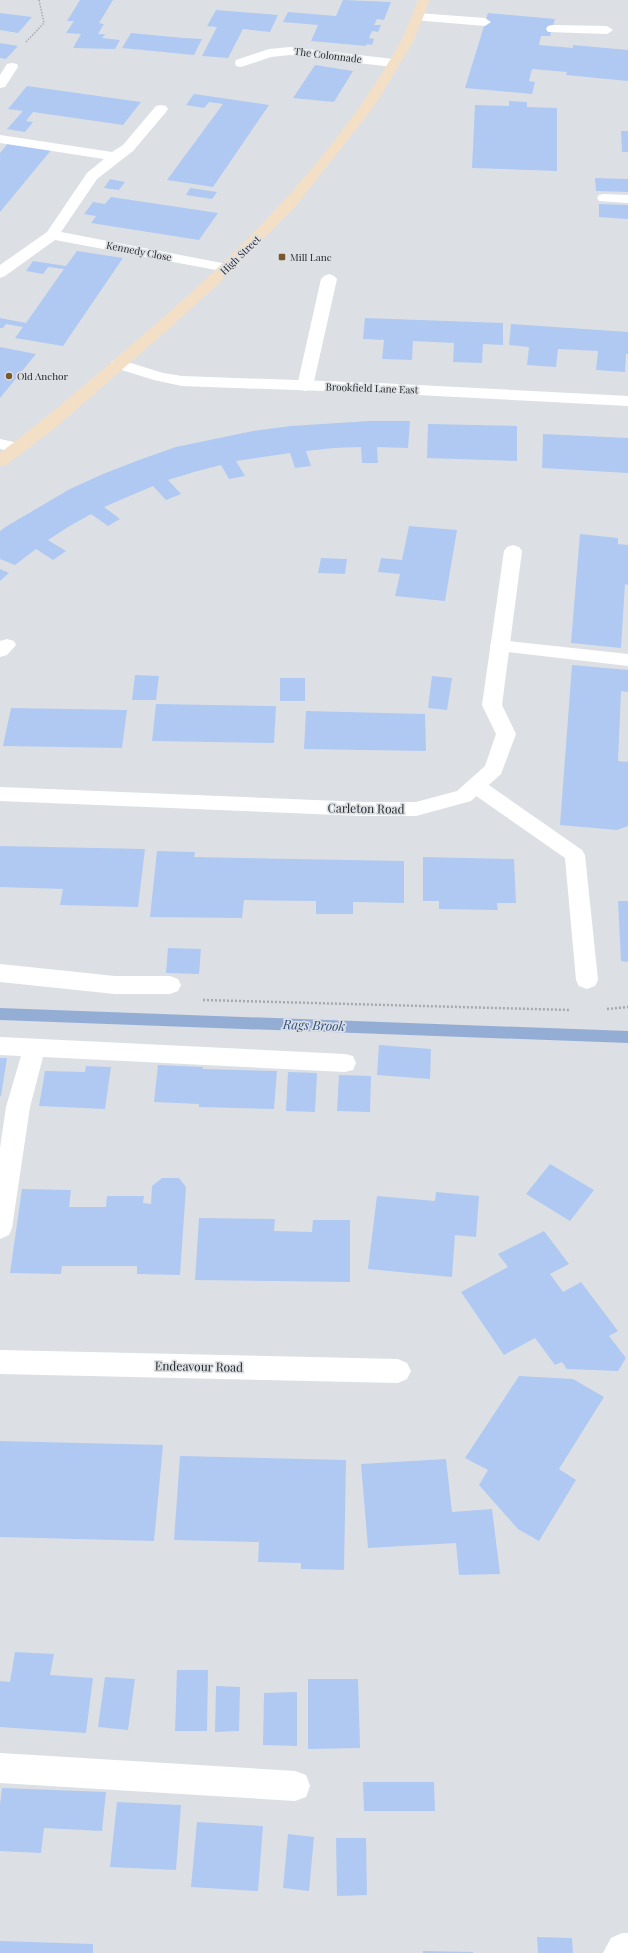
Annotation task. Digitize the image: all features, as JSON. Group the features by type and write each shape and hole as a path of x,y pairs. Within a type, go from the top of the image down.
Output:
{"main road":[{"name":"High Street","path":"0,461 49,424 167,323 227,268 290,204 327,159 368,105 407,42 424,0"}],"street":[{"path":"418,17 485,22"},
{"path":"552,29 607,30"},
{"name":"The Colonnade","path":"241,63 269,53 290,50 393,63"},
{"path":"0,84 12,67"},
{"path":"0,273 13,262 52,235 92,176 128,148 161,109"},
{"path":"0,139 115,157"},
{"path":"604,198 628,199"},
{"name":"Kennedy Close","path":"52,235 227,268"},
{"path":"305,386 330,279"},
{"name":"Brookfield Lane East","path":"118,364 160,377 182,381 490,393 628,401"},
{"path":"0,444 17,448"},
{"name":"Carleton Road","path":"0,794 416,810 464,796 494,769 506,734 492,705 513,551"},
{"path":"499,646 628,660"},
{"path":"476,786 575,855 588,980"},
{"path":"0,973 115,985 170,985"},
{"path":"0,1046 34,1049 345,1063"},
{"path":"0,1228 18,1107 34,1049"},
{"name":"Endeavour Road","path":"0,1362 398,1371"},
{"path":"0,1768 295,1786"},
{"path":"619,1953 622,1949 628,1949"}],"path":[{"path":"24,44 44,24 39,0"},
{"path":"199,1000 573,1010"},
{"path":"602,1009 628,1007"}],"building":[{"path":"80,0 113,0 99,23 104,24 98,34 105,34 102,38 120,40 115,49 73,48 81,34 66,33 74,21 67,21"},
{"path":"343,0 391,2 384,20 377,19 374,25 381,25 378,32 372,31 369,38 374,39 372,45 367,44 366,46 311,41 318,25 283,22 288,12 336,16"},
{"path":"216,10 278,15 270,32 243,29 228,58 202,56 217,27 207,26"},
{"path":"0,13 32,17 18,33 0,30"},
{"path":"488,13 555,19 550,36 541,36 539,45 573,48 573,45 628,50 628,81 566,75 567,72 532,69 529,81 535,82 532,94 465,88"},
{"path":"131,33 202,39 194,55 122,48"},
{"path":"0,43 18,46 6,59 0,58"},
{"path":"315,65 353,71 334,102 293,98"},
{"path":"27,86 141,102 123,125 33,112 26,121 33,122 25,132 7,129 23,111 8,109"},
{"path":"194,94 269,105 213,187 167,180 223,104 209,102 204,108 186,105"},
{"path":"509,101 527,102 527,107 557,108 557,171 472,168 475,105 509,106"},
{"path":"621,131 628,131 628,152 622,152"},
{"path":"9,142 52,149 0,212 0,153"},
{"path":"595,178 628,179 628,192 596,191"},
{"path":"110,179 125,182 119,190 104,188"},
{"path":"190,188 217,192 212,199 186,195"},
{"path":"111,197 218,213 199,240 91,223 96,216 84,214 93,202 105,204"},
{"path":"599,204 628,205 628,219 599,217"},
{"path":"77,251 123,258 63,346 15,338 23,327 6,324 3,328 0,328 0,318 26,323 64,269 48,267 43,274 26,271 33,261 66,266"},
{"path":"365,318 503,323 503,345 483,344 482,363 453,362 454,343 413,341 412,360 382,359 384,340 363,339"},
{"path":"511,324 628,332 628,354 626,354 625,372 596,370 598,351 558,349 556,367 527,365 529,347 509,345"},
{"name":"Old Anchor","path":"0,347 36,354 0,398"},
{"path":"369,421 410,421 408,448 377,447 378,463 362,463 361,447 334,448 306,451 311,466 295,468 290,453 236,461 245,476 229,479 221,465 194,472 168,480 181,494 166,500 153,486 104,507 120,519 108,526 91,514 68,527 48,540 66,551 53,560 36,549 15,565 0,559 0,531 7,526 70,489 139,460 176,447 253,431 291,426"},
{"path":"428,424 517,426 517,461 427,458"},
{"path":"543,434 628,438 628,473 542,468"},
{"path":"409,526 457,530 445,601 395,596 400,574 378,572 381,558 402,560"},
{"path":"580,534 618,538 618,544 628,545 628,585 625,584 621,648 571,643"},
{"path":"321,558 347,559 345,574 318,573"},
{"path":"0,569 9,573 0,581"},
{"path":"572,665 628,670 628,692 621,691 618,761 628,762 628,826 617,830 560,825"},
{"path":"135,675 159,676 156,700 132,700"},
{"path":"432,676 452,678 447,710 428,708"},
{"path":"280,678 305,678 305,701 280,701"},
{"path":"156,704 276,706 274,743 152,741"},
{"path":"11,708 127,710 122,748 3,746"},
{"path":"306,711 425,714 426,751 304,749"},
{"path":"0,846 145,849 138,907 60,905 63,889 0,887"},
{"path":"157,851 195,852 194,857 404,861 404,903 353,902 353,914 316,914 316,901 244,900 242,918 150,917"},
{"path":"423,857 514,859 516,903 497,903 498,910 439,909 439,901 423,901"},
{"path":"618,901 628,901 628,962 621,961"},
{"path":"168,948 201,949 199,974 166,973"},
{"path":"379,1045 431,1049 430,1079 377,1075"},
{"path":"0,1058 7,1058 1,1096 0,1096"},
{"path":"158,1065 203,1067 203,1069 277,1071 274,1109 199,1107 199,1104 154,1102"},
{"path":"86,1066 111,1067 105,1109 39,1106 45,1071 85,1072"},
{"path":"288,1072 317,1073 315,1112 286,1111"},
{"path":"339,1075 371,1076 370,1112 337,1111"},
{"path":"550,1164 594,1190 570,1221 526,1194"},
{"path":"162,1178 179,1178 186,1187 180,1275 137,1274 137,1266 62,1266 61,1274 10,1273 22,1189 71,1190 69,1207 106,1207 107,1196 144,1196 143,1203 151,1204 152,1186"},
{"path":"436,1192 479,1196 476,1237 455,1235 452,1277 368,1269 377,1196 435,1201"},
{"path":"199,1218 275,1219 274,1231 312,1232 313,1220 350,1220 350,1282 195,1280"},
{"path":"544,1231 569,1264 550,1274 563,1292 581,1282 618,1331 609,1336 626,1358 618,1371 567,1369 562,1362 555,1365 535,1338 504,1355 461,1292 508,1267 498,1254"},
{"path":"519,1376 573,1379 604,1397 559,1469 576,1480 539,1541 518,1529 479,1485 488,1470 465,1458"},
{"path":"0,1441 163,1445 154,1541 0,1537"},
{"path":"180,1456 346,1460 344,1570 301,1569 301,1563 258,1562 259,1542 174,1540"},
{"path":"446,1459 452,1512 492,1509 500,1574 459,1575 456,1543 368,1548 361,1464"},
{"path":"15,1652 54,1654 50,1675 93,1678 86,1733 0,1727 0,1681 10,1682"},
{"path":"177,1670 208,1670 207,1731 175,1731"},
{"path":"105,1677 135,1679 128,1730 98,1727"},
{"path":"308,1679 358,1679 360,1748 308,1749"},
{"path":"216,1686 240,1687 239,1731 215,1732"},
{"path":"297,1692 297,1746 263,1745 264,1693"},
{"path":"363,1782 434,1782 435,1811 364,1811"},
{"path":"2,1788 106,1792 102,1831 44,1828 41,1853 0,1851 0,1805"},
{"path":"117,1802 181,1805 176,1870 110,1867"},
{"path":"197,1822 263,1826 258,1891 191,1887"},
{"path":"288,1834 314,1837 309,1891 283,1888"},
{"path":"336,1838 366,1838 367,1895 337,1896"},
{"path":"537,1937 572,1938 573,1953 538,1953"},
{"path":"0,1941 93,1944 93,1953 0,1953"},
{"path":"423,1951 473,1952 473,1953 423,1953"}],"waterway":[{"name":"Rags Brook","path":"0,1014 628,1037"}],"place":[{"name":"Mill Lane","path":"282,257"},
{"name":"Old Anchor","path":"9,376"}]}
